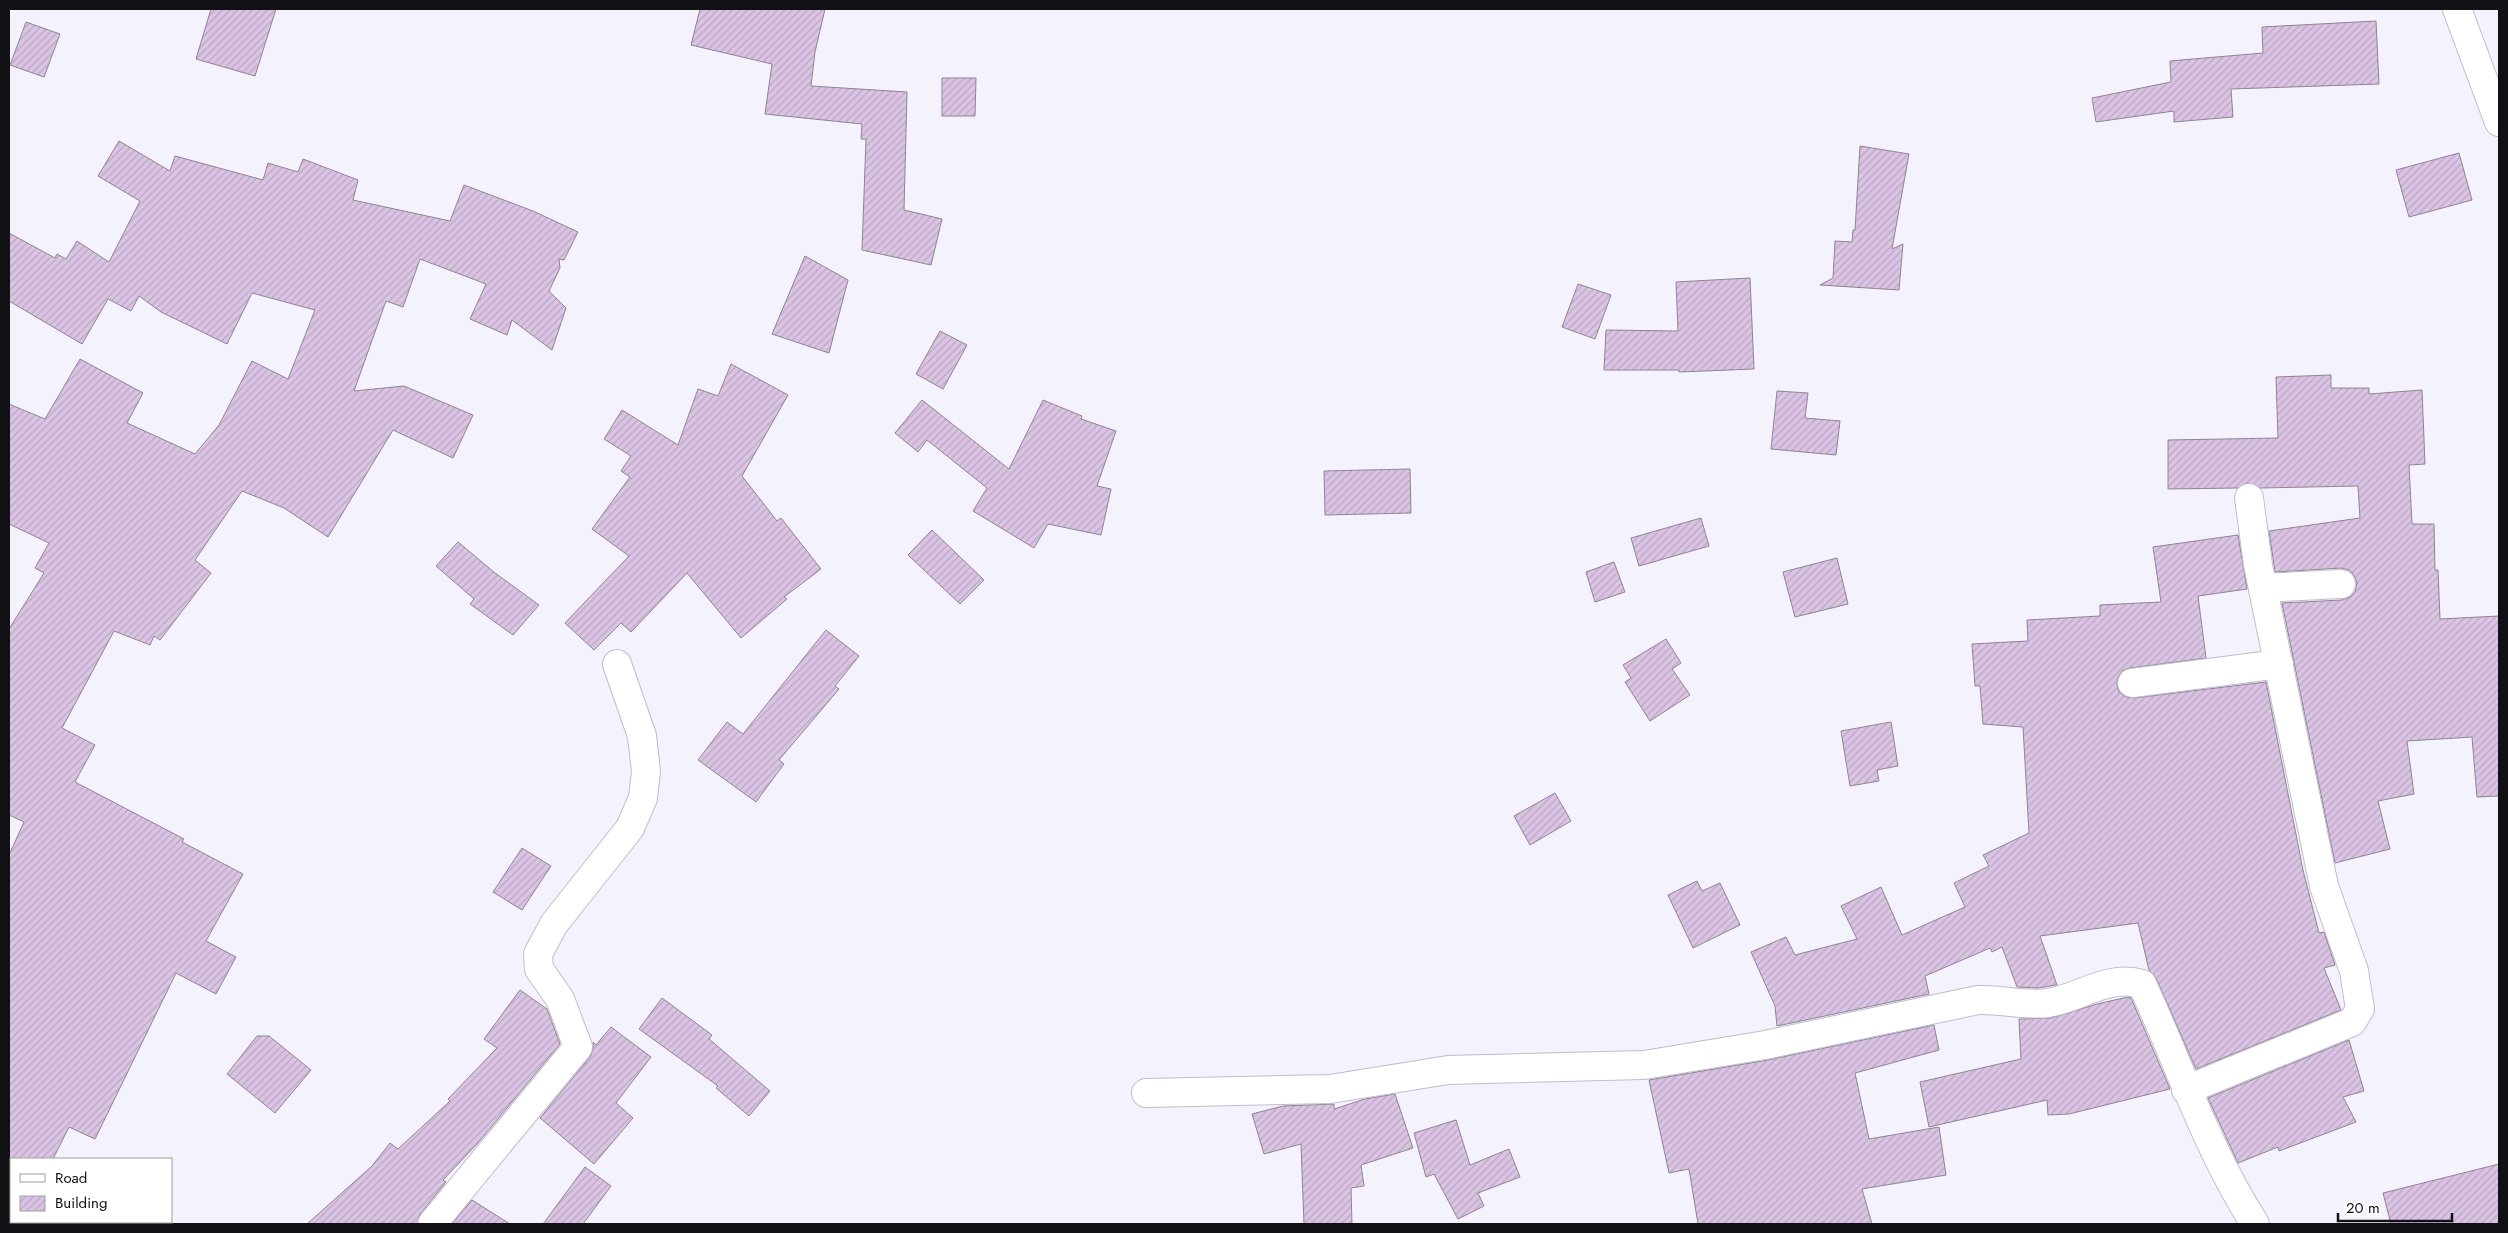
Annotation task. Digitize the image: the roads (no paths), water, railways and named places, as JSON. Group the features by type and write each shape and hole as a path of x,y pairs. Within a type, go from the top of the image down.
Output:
{"street":[{"path":"2457,9 2499,122"},
{"path":"2186,1090 2352,1022 2360,1009 2354,970 2324,886 2263,588 2249,498"},
{"path":"2263,588 2341,584"},
{"path":"432,1224 578,1047 560,999 539,969 538,954 554,924 630,828 643,798 646,771 642,736 617,664"},
{"path":"2132,682 2279,664"},
{"path":"1146,1094 1330,1089 1448,1070 1644,1064 1765,1044 1978,1000 1999,999 2028,1004 2050,1002 2116,981 2132,981 2142,984 2186,1090 2243,1206 2255,1224"}]}
